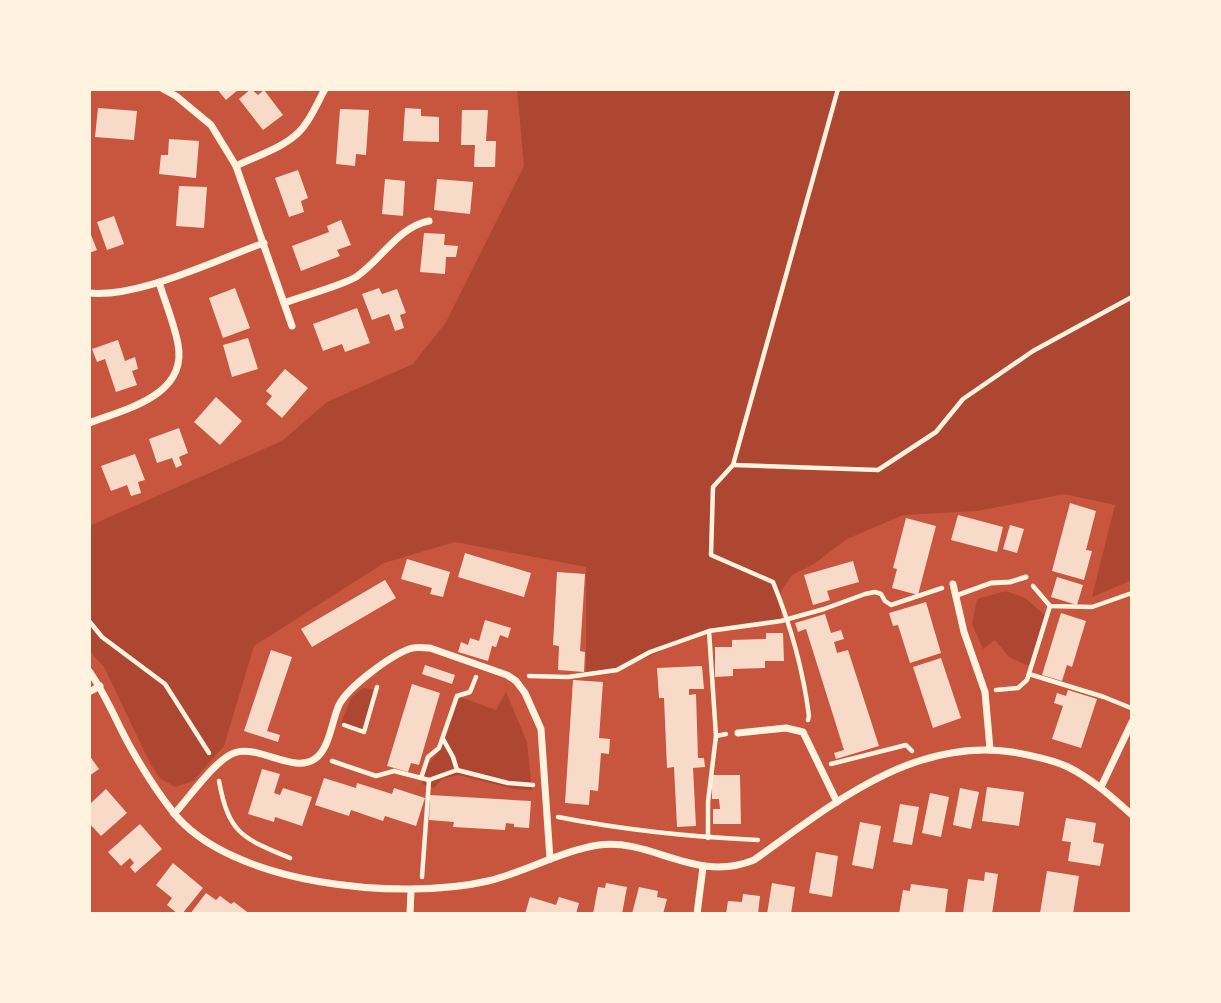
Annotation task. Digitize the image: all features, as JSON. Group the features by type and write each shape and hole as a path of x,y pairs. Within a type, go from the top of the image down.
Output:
{"street":[{"path":"163,89 176,96 211,125 236,166 292,326"},
{"path":"236,166 299,133 325,89"},
{"path":"284,303 355,277 408,230 419,223 429,221"},
{"path":"89,293 108,295 159,282 264,243"},
{"path":"89,423 159,394 176,369 178,344 159,282"},
{"path":"953,584 964,632 985,692 990,749"},
{"path":"174,814 216,766 233,754 249,751 299,764 314,760 322,752 345,695 359,681 407,650 417,647 507,675 516,681 525,693 541,729 550,859"},
{"path":"89,671 100,686 133,751 174,814 201,838 231,856 303,878 341,885 411,891 488,881 587,847 609,844 633,847 703,867 744,864 856,788 890,771 961,750 990,749 1029,755 1067,766 1101,787 1132,815"},
{"path":"89,692 100,686"},
{"path":"1101,787 1132,722"},
{"path":"738,733 786,727 803,732 837,802"},
{"path":"697,914 703,867"},
{"path":"410,914 411,891"}],"lane":[{"path":"955,596 991,583 1010,582 1026,577"}],"path":[{"path":"803,732 809,716 804,678 788,619 772,582 711,555 713,487 733,465 838,89"},
{"path":"733,465 878,470 936,432 963,399 1033,351 1132,297"},
{"path":"1026,577 1050,606 1092,607 1132,593"},
{"path":"507,675 568,677 617,670 650,652 709,631 788,619 875,592 881,594 891,605 953,584"},
{"path":"985,692 1018,688 1027,680 1050,606"},
{"path":"89,621 102,637 165,684 188,717 216,766 222,799 230,822 246,839 293,860 303,878"},
{"path":"708,838 708,802 716,736 709,631"},
{"path":"333,720 364,732 384,665"},
{"path":"421,778 428,757 439,748 457,696 470,692 480,666"},
{"path":"1029,674 1132,708"},
{"path":"716,736 738,733"},
{"path":"442,739 457,770"},
{"path":"820,767 906,745 920,761"},
{"path":"318,755 376,776 394,771 429,780 457,770 508,783 545,786"},
{"path":"422,889 429,780"},
{"path":"547,815 597,825 708,838 780,842"}],"shaded area":[{"path":"517,89 1132,89 1132,580 1092,597 1115,505 1064,494 978,511 903,515 847,539 814,564 792,575 781,591 781,621 699,635 617,670 586,674 586,567 455,542 384,563 254,646 224,746 193,781 175,787 160,778 151,765 104,667 89,650 89,526 282,441 327,402 413,364 446,322 524,166"},
{"path":"1006,591 1025,598 1047,617 1031,667 1009,657 995,640 983,649 972,624 977,599"},
{"path":"363,688 376,690 364,732 341,723 351,698"},
{"path":"506,692 527,742 532,790 514,789 458,775 442,779 434,788 422,784 428,764 438,753 457,696 496,710"}],"building":[{"path":"217,89 239,89 226,100"},
{"path":"251,89 258,95 264,90 283,115 263,130 239,99"},
{"path":"98,108 137,111 134,140 95,137"},
{"path":"405,108 421,109 421,116 439,117 439,142 403,141"},
{"path":"340,109 369,110 366,155 356,154 355,166 336,164"},
{"path":"462,110 488,110 486,141 496,141 495,167 474,167 475,145 461,145"},
{"path":"169,139 199,141 196,178 159,174 161,155 168,155"},
{"path":"298,170 308,198 301,201 304,212 289,217 275,178"},
{"path":"385,179 405,181 403,216 382,214"},
{"path":"437,179 473,182 470,214 434,210"},
{"path":"179,186 207,187 204,228 176,226"},
{"path":"114,216 124,244 107,250 97,222"},
{"path":"341,220 351,245 337,250 340,256 301,271 292,246 329,232 327,226"},
{"path":"89,230 97,250 89,253"},
{"path":"424,233 445,234 444,245 458,246 456,257 446,257 445,274 420,272"},
{"path":"235,288 250,328 223,338 209,298"},
{"path":"379,288 382,294 397,289 406,313 400,315 404,328 395,331 389,314 372,320 362,294"},
{"path":"357,308 370,343 345,352 342,344 323,351 313,324"},
{"path":"248,338 258,369 232,377 223,345"},
{"path":"118,340 125,361 135,357 138,369 132,371 137,385 116,392 105,359 97,362 92,349"},
{"path":"285,369 308,388 282,418 266,404 272,396 266,391"},
{"path":"216,397 242,421 220,445 194,422"},
{"path":"179,428 188,453 179,457 182,465 176,468 172,458 157,463 149,439"},
{"path":"135,454 145,480 138,482 141,493 131,496 127,485 111,491 101,466"},
{"path":"1070,503 1096,511 1086,550 1092,551 1084,580 1052,571"},
{"path":"958,515 1003,527 997,552 951,540"},
{"path":"906,518 936,526 918,595 892,588 897,569 893,568"},
{"path":"1010,525 1024,529 1017,553 1003,549"},
{"path":"465,553 531,573 524,597 458,577"},
{"path":"407,559 450,572 443,597 430,594 432,588 401,579"},
{"path":"853,561 859,582 827,591 830,600 813,605 804,575"},
{"path":"557,572 585,574 580,651 585,652 584,672 558,670 559,646 553,645"},
{"path":"1057,577 1083,585 1077,605 1051,597"},
{"path":"385,580 396,598 312,647 301,629"},
{"path":"926,602 941,653 910,663 898,625 893,626 889,613"},
{"path":"1061,613 1086,621 1072,667 1067,665 1062,681 1042,675"},
{"path":"825,614 831,633 841,630 844,639 834,642 837,653 848,650 879,746 836,759 834,753 844,750 806,629 798,632 795,623"},
{"path":"485,620 511,628 508,638 500,635 496,647 492,646 488,661 458,652 461,642 468,645 470,638 479,641"},
{"path":"766,633 783,633 784,661 765,661 765,668 733,669 733,676 715,677 715,647 732,647 732,640 766,639"},
{"path":"271,650 292,657 267,731 280,735 278,742 244,731"},
{"path":"941,658 961,718 933,728 913,667"},
{"path":"425,665 455,675 452,684 422,674"},
{"path":"702,666 704,689 689,689 689,695 696,694 698,758 704,758 705,767 693,768 696,826 677,827 674,767 667,768 664,698 659,698 657,668"},
{"path":"573,680 603,682 599,738 610,739 609,754 601,753 598,791 590,790 589,805 565,803"},
{"path":"412,684 440,693 419,765 411,763 408,772 387,766"},
{"path":"1068,690 1097,699 1081,748 1052,739 1063,706 1054,703 1057,693 1066,696"},
{"path":"89,755 99,769 89,776"},
{"path":"262,769 280,774 274,793 280,795 283,788 312,797 302,826 275,817 274,822 248,814"},
{"path":"712,775 740,775 741,824 713,824 713,809 720,809 719,799 712,799"},
{"path":"324,778 356,788 357,783 392,794 394,788 425,798 416,826 385,816 383,821 351,810 349,816 315,805"},
{"path":"987,787 1024,792 1019,826 982,821"},
{"path":"960,788 979,792 971,829 953,825"},
{"path":"106,789 127,813 101,836 89,823 89,805"},
{"path":"930,793 949,797 941,837 922,833"},
{"path":"430,795 531,801 529,828 514,827 514,824 506,823 505,830 453,827 454,822 429,820"},
{"path":"900,804 919,807 912,845 893,842"},
{"path":"1066,818 1096,823 1093,842 1104,844 1100,866 1068,861 1071,842 1062,841"},
{"path":"860,822 881,826 873,869 852,865"},
{"path":"140,824 162,849 135,873 130,867 134,863 130,858 121,866 108,852"},
{"path":"816,852 838,856 832,897 809,893"},
{"path":"173,863 203,888 182,914 167,905 172,898 156,885"},
{"path":"1047,871 1079,876 1073,914 1040,913"},
{"path":"985,872 998,874 992,914 963,913 968,879 984,881"},
{"path":"606,883 627,887 622,914 593,914 598,887 605,888"},
{"path":"772,883 795,887 791,914 767,914"},
{"path":"911,884 948,889 945,914 899,914 903,890 910,891"},
{"path":"639,887 658,891 657,897 667,899 663,914 632,914"},
{"path":"206,893 216,900 220,896 231,904 234,902 250,914 190,914"},
{"path":"743,894 760,896 758,914 726,914 728,901 742,902"},
{"path":"530,897 556,905 559,897 579,903 576,914 525,914"}]}
